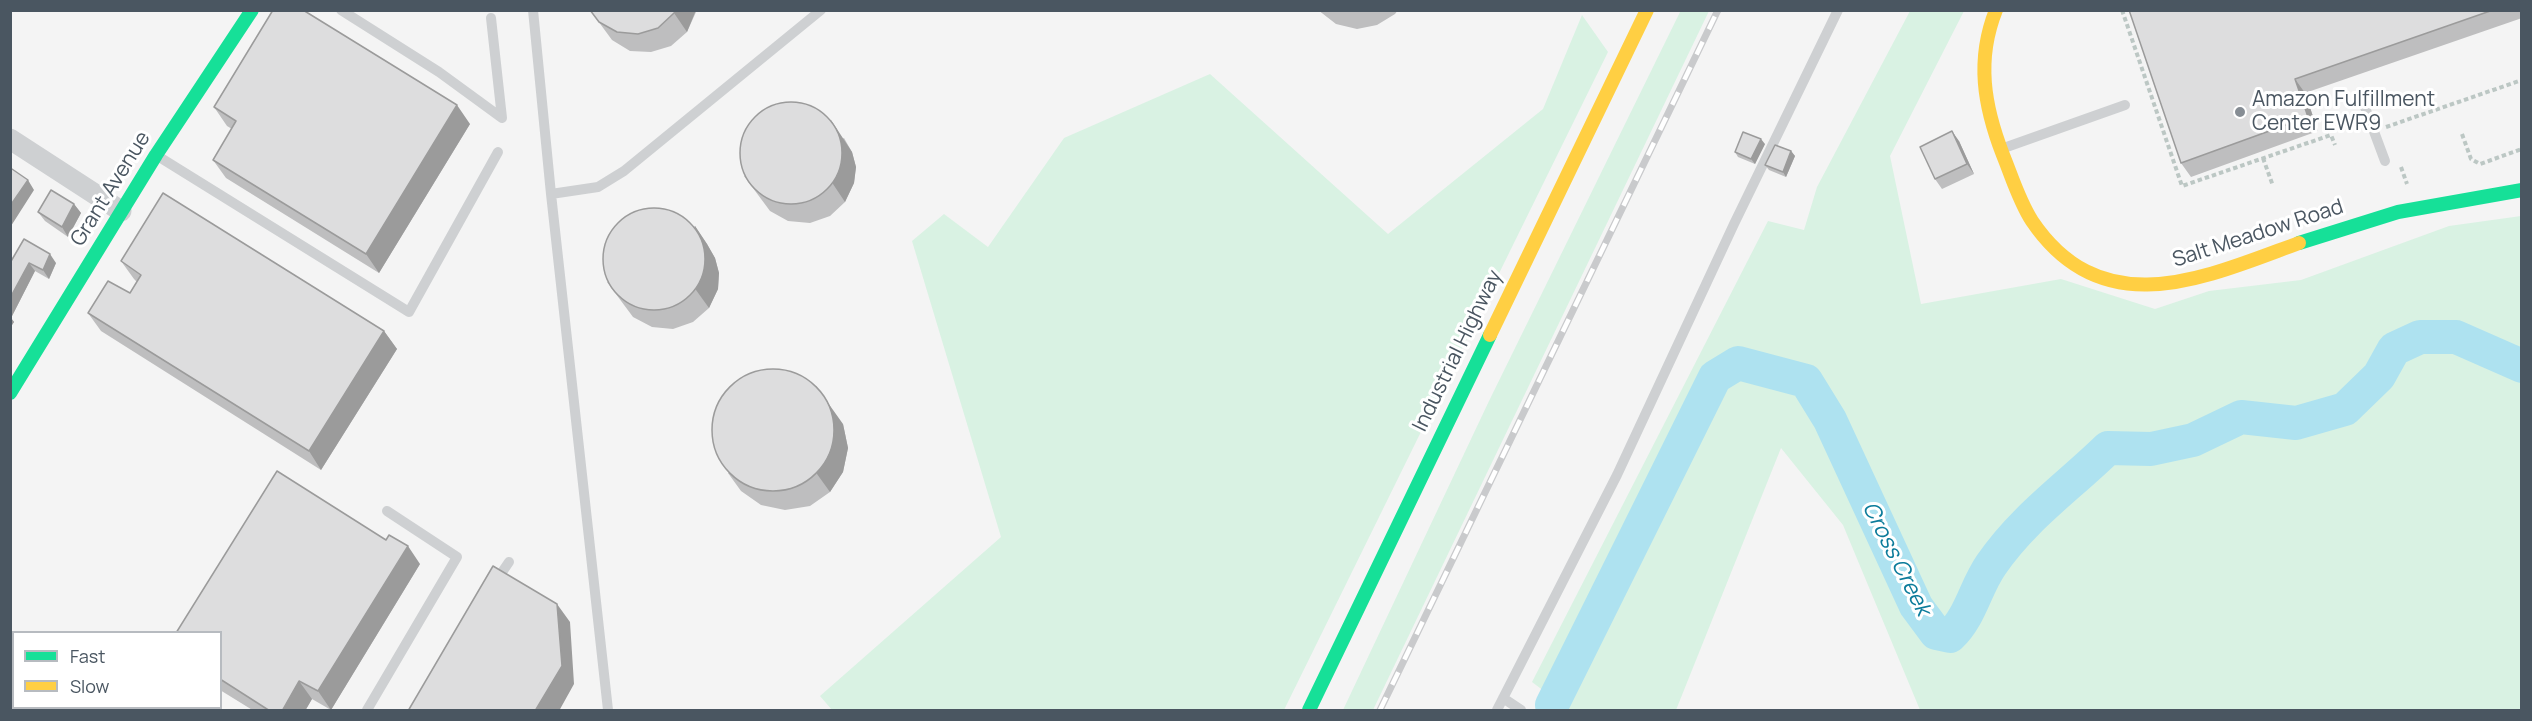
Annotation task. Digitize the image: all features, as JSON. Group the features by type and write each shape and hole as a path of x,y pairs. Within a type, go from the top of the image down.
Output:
{"street":[{"name":"Grant Avenue","path":"10,393 156,155 252,10"},
{"name":"Industrial Highway","path":"1309,711 1647,10"},
{"name":"Salt Meadow Road","path":"1996,10 1984,43 1982,70 1988,112 2026,211 2054,248 2093,272 2118,282 2146,286 2173,284 2199,278 2377,218 2522,190"},
{"path":"10,139 121,212"}],"lane":[{"path":"341,10 439,72 502,117 491,18"},
{"path":"533,10 608,711"},
{"path":"551,194 598,187 624,171 821,10"},
{"path":"1497,711 1617,475 1734,224 1838,10"},
{"path":"2363,102 2385,161"},
{"path":"2001,149 2125,105"},
{"path":"156,155 409,312 498,152"},
{"path":"367,711 457,557 387,511"},
{"path":"490,591 508,562"},
{"path":"1503,698 1521,711"}],"path":[{"path":"2122,10 2182,186 2331,135 2335,145"},
{"path":"2383,128 2522,80"},
{"path":"2462,134 2471,159 2480,164 2522,149"},
{"path":"2263,158 2273,186"},
{"path":"2401,167 2407,184"}],"green space":[{"path":"1681,10 1709,11 1373,710 1343,710 1489,401"},
{"path":"1910,11 1964,11 1890,156 1921,304 2061,279 2155,309 2209,291 2301,280 2449,226 2521,216 2521,710 1920,710 1843,525 1781,448 1676,710 1569,710 1532,682 1768,221 1804,230 1817,187"},
{"path":"1582,15 1608,52 1284,710 832,710 820,696 1001,537 912,241 944,214 988,247 1064,138 1210,74 1388,234 1543,109"}],"building":[{"path":"273,10 303,10 457,105 366,254 213,160 236,121 214,107"},
{"path":"590,10 676,10 658,28 638,34 617,32 599,22"},
{"name":"Amazon Fulfillment Center EWR9","path":"2129,10 2493,10 2295,79 2308,117 2181,163"},
{"path":"791,102 820,110 834,124 842,153 834,182 820,196 791,204 762,196 748,182 740,153 748,124 762,110"},
{"path":"1952,131 1967,164 1935,179 1920,147"},
{"path":"1743,132 1761,139 1751,159 1735,152"},
{"path":"1775,145 1791,151 1783,172 1765,165"},
{"path":"12,169 28,180 10,206 10,171"},
{"path":"51,190 74,204 62,227 38,212"},
{"path":"163,193 384,331 309,451 88,313 108,281 130,293 141,275 121,261"},
{"path":"654,208 683,216 697,230 705,259 697,288 683,302 654,310 625,302 611,288 603,259 611,230 625,216"},
{"path":"24,239 50,254 43,270 29,263 10,298 10,263"},
{"path":"773,369 796,374 807,379 816,387 824,396 829,407 834,430 829,453 824,464 816,473 807,481 796,486 773,491 750,486 739,481 730,473 722,464 717,453 712,430 717,407 722,396 730,387 739,379 750,374"},
{"path":"277,471 386,540 389,535 408,546 318,691 299,681 282,711 270,711 222,680 222,631 177,631"},
{"path":"493,566 557,604 562,666 535,711 408,711"}],"waterway":[{"name":"Cross Creek","path":"1552,705 1715,377 1738,363 1806,381 1830,420 1916,606 1936,633 1950,636 1963,620 1991,565 2017,532 2108,448 2151,449 2193,440 2241,417 2296,423 2345,409 2379,376 2394,349 2420,337 2456,337 2522,366"}],"railway":[{"path":"1380,710 1718,10"}],"traffic: fast":[{"path":"10,393 156,155 252,10"},
{"path":"2299,243 2398,212 2522,190"},
{"path":"1309,710 1490,335"}],"traffic: slow":[{"path":"1490,335 1647,10"},
{"path":"1996,10 1986,47 1984,65 1991,119 2023,205 2032,221 2060,253 2091,274 2123,283 2157,284 2192,279 2228,269 2299,243"}],"place":[{"name":"Amazon Fulfillment Center EWR9","path":"2240,112"}]}
